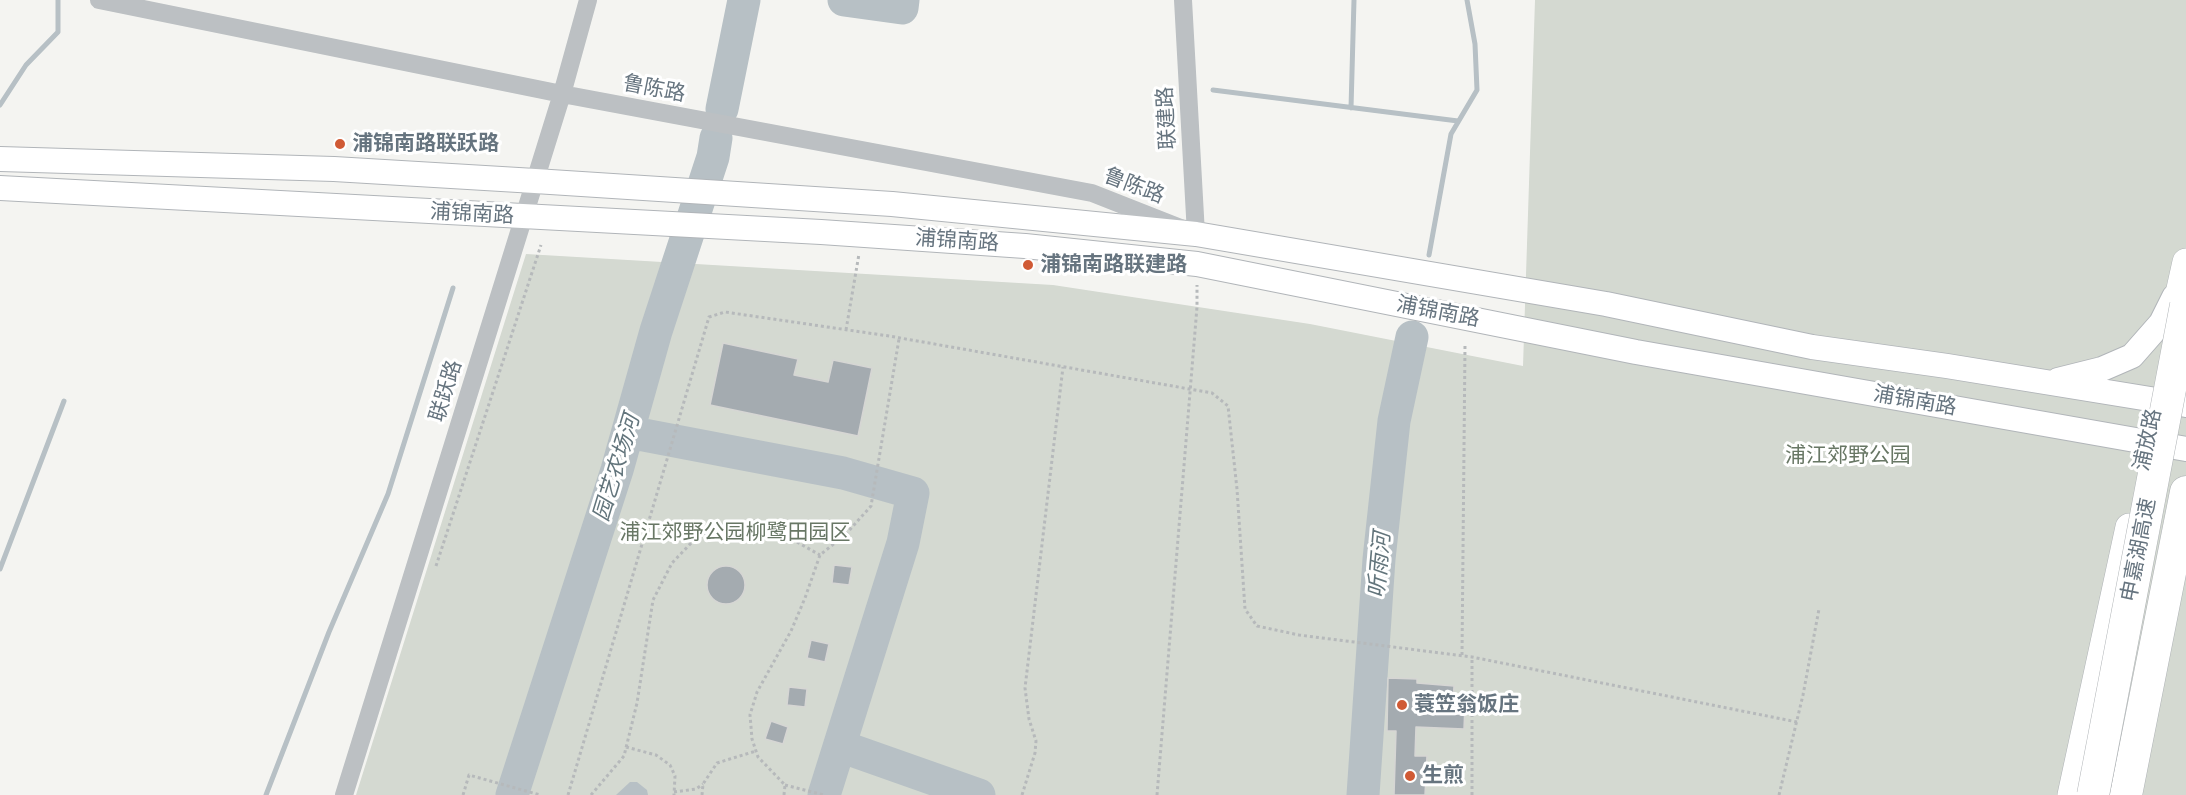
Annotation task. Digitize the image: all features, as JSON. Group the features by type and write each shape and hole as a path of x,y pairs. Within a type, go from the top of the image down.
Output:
{"highway":[{"name":"申嘉湖高速","path":"2093,795 2185,282"},
{"name":"申嘉湖高速","path":"2127,795 2186,492"}],"main road":[{"name":"浦锦南路","path":"0,159 334,169 535,181 892,204 1196,234 1606,304 1812,347 2186,405"},
{"name":"浦锦南路","path":"0,188 862,235 1025,246 1197,264 1636,352 2186,449"},
{"path":"2043,382 2102,369 2132,356 2161,323 2185,282"},
{"name":"浦放路","path":"2071,795 2185,282"},
{"path":"2141,795 2186,547"}],"street":[{"name":"鲁陈路","path":"99,0 562,94 1092,193 1196,234"},
{"name":"联跃路","path":"344,795 562,94 588,0"},
{"name":"联建路","path":"1183,0 1196,234"}],"path":[{"path":"846,330 862,235"},
{"path":"435,568 541,245"},
{"path":"1157,795 1197,307 1197,264"},
{"path":"568,795 709,317 725,312 900,338 1212,393 1228,406 1237,489 1245,609 1257,626 1299,636 1472,657 1797,722"},
{"path":"824,795 785,785 758,757 752,739 750,715 757,692 791,631 820,555 846,534 871,506 900,338"},
{"path":"1462,656 1465,345"},
{"path":"1022,795 1035,753 1036,741 1029,719 1025,688 1063,367"},
{"path":"591,795 624,756 637,703 653,600 672,562 694,540 726,522 755,521 820,555"},
{"path":"1779,795 1797,722 1819,609"},
{"path":"1472,657 1472,795"},
{"path":"626,747 656,755 670,765 675,776 674,794 696,789 703,784 717,763 756,751"},
{"path":"464,795 469,775 540,795"},
{"path":"702,795 703,784"},
{"path":"783,795 785,785"}],"green space":[{"name":"浦江郊野公园","path":"1535,0 2186,0 2186,795 356,795 526,254 1053,285 1310,324 1523,366"}],"shaded area":[{"path":"630,782 637,782 647,790 648,795 616,795"}],"building":[{"path":"723,343 798,359 794,375 828,382 833,360 872,368 858,436 710,405"},
{"path":"834,565 852,567 849,585 832,583"},
{"path":"726,566 733,567 739,572 744,578 744,592 739,598 733,603 726,604 719,603 713,598 708,592 707,585 708,578 713,572 719,567"},
{"path":"811,640 829,644 825,662 807,658"},
{"path":"1388,678 1417,679 1417,683 1454,686 1453,703 1465,704 1464,729 1416,727 1415,756 1427,756 1425,795 1394,795 1396,731 1387,731"},
{"path":"789,687 807,689 805,707 787,705"},
{"path":"771,721 788,727 783,744 765,739"}],"waterway":[{"path":"0,105 26,65 58,32 58,0"},
{"name":"园艺农场河","path":"722,109 744,0"},
{"name":"园艺农场河","path":"844,0 902,8 903,0"},
{"path":"1351,108 1354,0"},
{"name":"听雨河","path":"1429,255 1451,134 1477,90 1475,44 1467,0"},
{"path":"1213,90 1458,121"},
{"name":"园艺农场河","path":"512,795 617,470 656,331 713,157 716,138"},
{"path":"266,795 329,632 388,494 453,288"},
{"name":"听雨河","path":"1363,795 1379,559 1394,421 1412,337"},
{"path":"0,569 64,401"},
{"path":"628,432 843,473 913,493 903,543 824,795"},
{"path":"840,746 979,795"}],"place":[{"name":"浦锦南路联跃路","path":"340,144"},
{"name":"浦锦南路联建路","path":"1028,265"},
{"name":"蓑笠翁饭庄","path":"1402,705"},
{"name":"生煎","path":"1410,776"}],"park label":[{"name":"浦江郊野公园柳鹭田园区","path":"735,533"}]}
